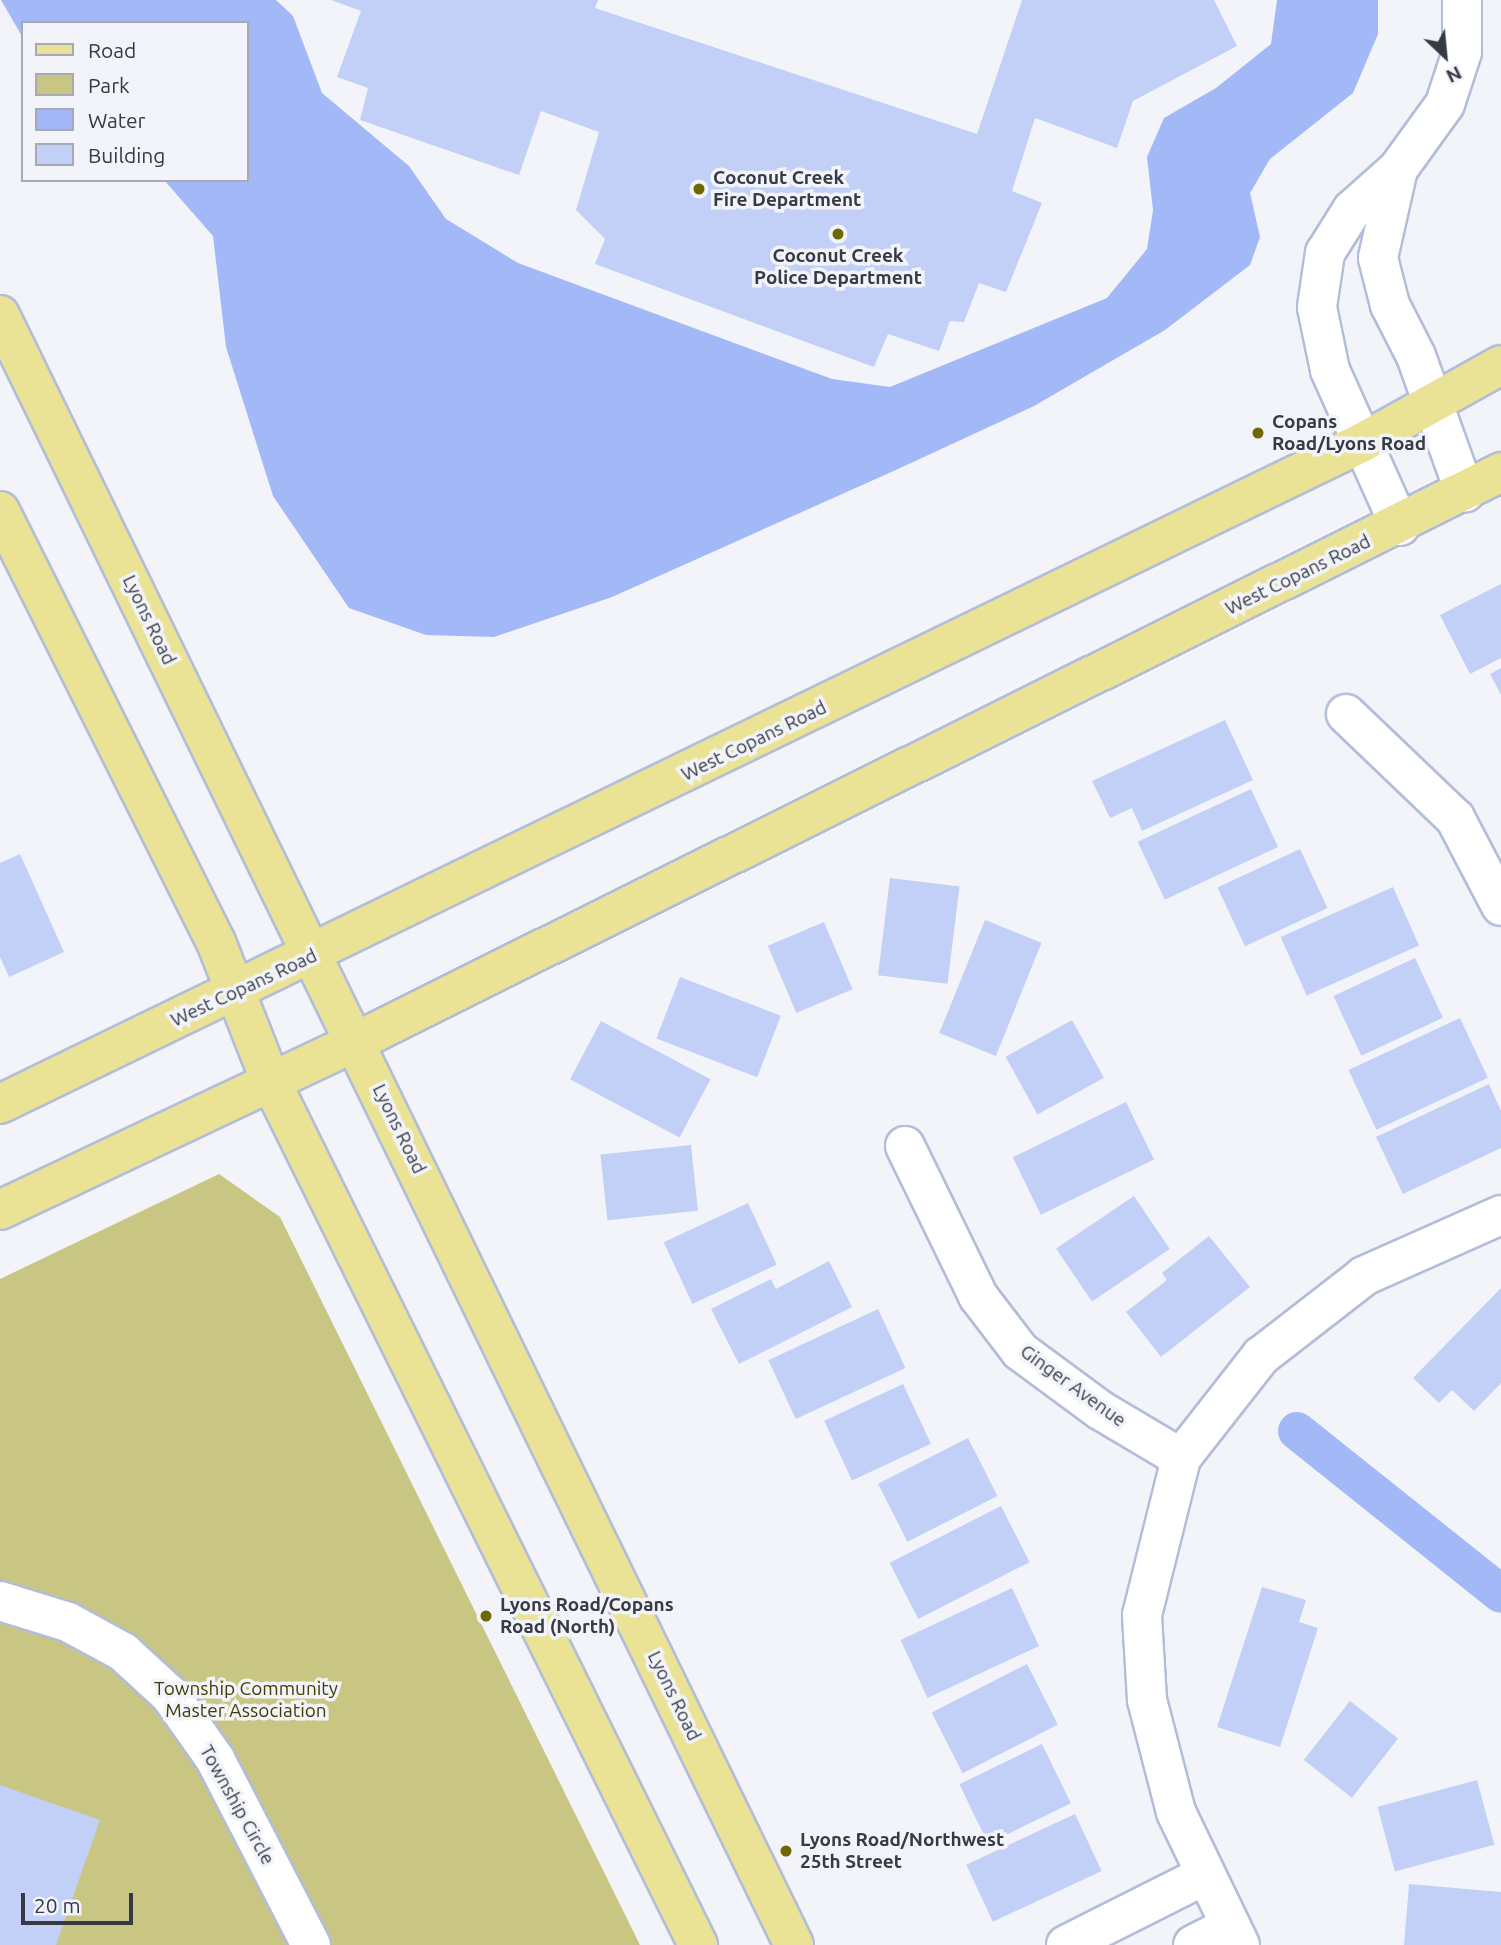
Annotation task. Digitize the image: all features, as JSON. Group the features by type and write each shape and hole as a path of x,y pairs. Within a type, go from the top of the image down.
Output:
{"main road":[{"name":"Lyons Road","path":"0,315 313,956 358,1041 794,1945"},
{"name":"West Copans Road","path":"0,1104 313,956 1361,443 1501,365"},
{"name":"West Copans Road","path":"0,1210 358,1041 800,817 1400,526 1501,472"},
{"path":"0,511 237,990 271,1082 698,1945"}],"street":[{"path":"1400,526 1330,370 1317,307 1325,253 1352,211 1398,169 1445,104 1462,52 1462,0"},
{"path":"1398,169 1378,258 1390,306 1434,404 1465,493"},
{"path":"1346,714 1455,818 1501,906"},
{"name":"Ginger Avenue","path":"905,1146 978,1296 1020,1351 1100,1410 1181,1458"},
{"path":"1193,1945 1235,1936 1203,1876 1176,1812 1147,1700 1142,1615 1181,1458 1261,1356 1364,1276 1501,1215"},
{"name":"Township Circle","path":"0,1601 68,1622 123,1652 170,1695 215,1759 310,1945"},
{"path":"1066,1945 1203,1876"}],"green space":[{"name":"Township Community Master Association","path":"219,1174 280,1217 640,1945 0,1945 0,1279"}],"water":[{"path":"1,0 276,0 293,16 322,93 409,166 446,219 518,263 832,379 890,387 1107,298 1147,249 1153,210 1147,157 1164,118 1216,88 1271,44 1277,0 1378,0 1378,34 1353,93 1270,159 1250,193 1260,237 1250,265 1165,330 1034,406 898,469 612,597 494,637 426,635 349,608 273,496 226,347 213,236 166,182 248,182 248,21 21,21 21,35"}],"building":[{"path":"331,0 598,0 595,8 977,134 1022,0 1214,0 1237,46 1133,101 1117,148 1035,118 1012,191 1042,203 1006,292 979,283 964,322 950,321 939,351 888,334 874,367 595,264 605,239 576,210 599,132 541,111 519,175 360,120 368,88 337,77 361,11"},
{"path":"1501,584 1501,658 1470,674 1440,615"},
{"path":"1501,668 1501,695 1490,674"},
{"path":"1225,720 1253,780 1142,831 1132,808 1110,818 1092,781"},
{"path":"1251,789 1278,847 1165,900 1138,842"},
{"path":"1300,849 1327,908 1245,946 1218,887"},
{"path":"20,854 64,952 9,977 0,957 0,863"},
{"path":"890,878 959,887 948,984 878,975"},
{"path":"1393,887 1419,945 1307,995 1281,937"},
{"path":"985,920 1042,943 996,1056 939,1033"},
{"path":"824,922 853,989 796,1013 768,946"},
{"path":"1415,958 1443,1018 1361,1056 1333,996"},
{"path":"680,977 781,1016 757,1077 656,1039"},
{"path":"1460,1018 1488,1078 1376,1130 1349,1070"},
{"path":"1072,1020 1104,1078 1038,1115 1006,1057"},
{"path":"601,1021 710,1079 680,1137 570,1079"},
{"path":"1489,1084 1501,1111 1501,1148 1403,1194 1376,1137"},
{"path":"1126,1102 1154,1160 1041,1215 1013,1157"},
{"path":"691,1145 698,1211 607,1220 600,1155"},
{"path":"1134,1196 1170,1249 1092,1302 1056,1249"},
{"path":"748,1203 777,1265 692,1304 664,1242"},
{"path":"1209,1236 1250,1287 1161,1357 1126,1312 1167,1280 1162,1273"},
{"path":"829,1261 852,1307 739,1364 711,1309 771,1279 776,1289"},
{"path":"1501,1288 1501,1383 1474,1411 1452,1390 1439,1403 1413,1378"},
{"path":"878,1309 905,1368 796,1419 768,1360"},
{"path":"903,1384 931,1444 852,1481 824,1421"},
{"path":"968,1438 998,1496 908,1542 878,1484"},
{"path":"1001,1506 1030,1562 918,1619 890,1563"},
{"path":"1262,1587 1306,1600 1299,1622 1318,1628 1280,1747 1217,1727"},
{"path":"1012,1588 1039,1646 928,1698 901,1640"},
{"path":"1027,1664 1058,1725 963,1773 932,1713"},
{"path":"1350,1701 1398,1739 1352,1798 1304,1760"},
{"path":"1042,1744 1071,1803 988,1844 959,1784"},
{"path":"1477,1780 1494,1845 1395,1871 1378,1807"},
{"path":"0,1785 100,1820 56,1945 0,1945"},
{"path":"1075,1814 1102,1871 993,1922 966,1865"},
{"path":"1409,1884 1501,1892 1501,1945 1404,1945"}],"waterway":[{"path":"1297,1431 1501,1594"}],"place":[{"name":"Coconut Creek Fire Department","path":"699,189"},
{"name":"Coconut Creek Police Department","path":"838,234"},
{"name":"Copans Road/Lyons Road","path":"1258,433"},
{"name":"Lyons Road/Copans Road (North)","path":"486,1616"},
{"name":"Lyons Road/Northwest 25th Street","path":"786,1851"}]}
